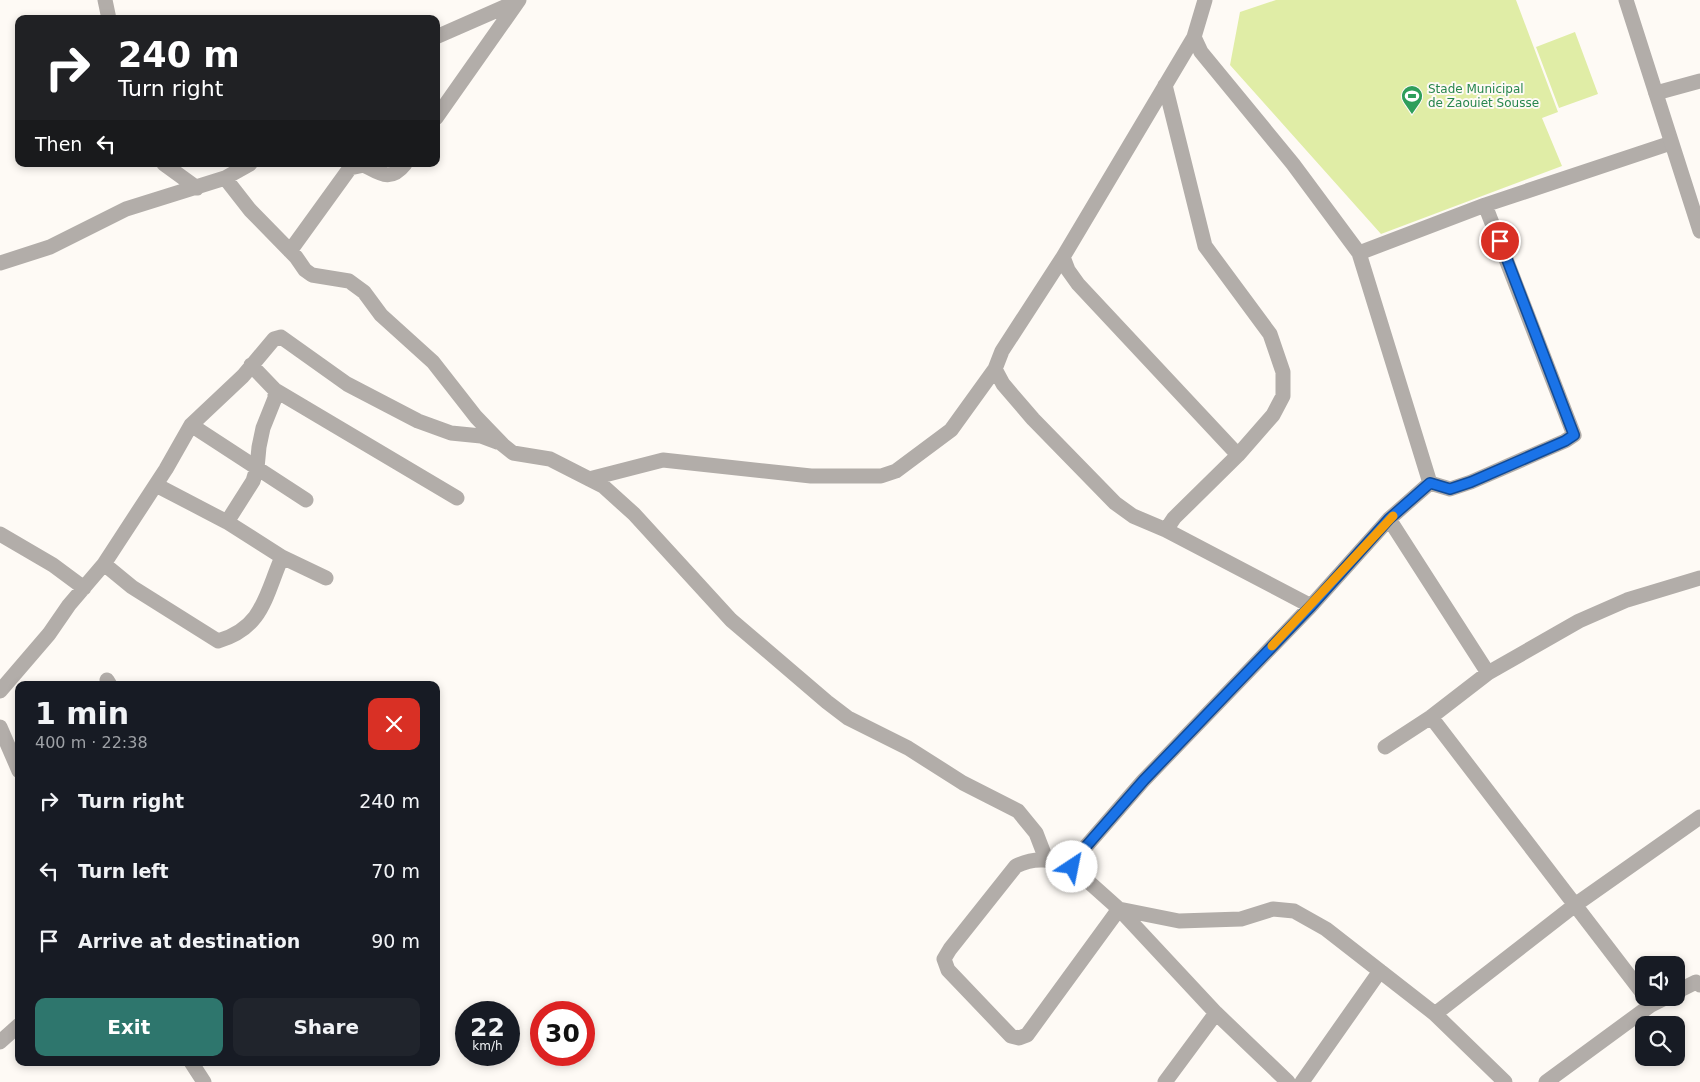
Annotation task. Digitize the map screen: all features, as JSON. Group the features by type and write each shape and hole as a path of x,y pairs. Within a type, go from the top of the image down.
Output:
{"street":[{"path":"105,0 107,15"},
{"path":"440,35 519,0"},
{"path":"440,112 519,0"},
{"path":"589,479 663,460 811,476 881,476 896,471 951,430 995,369 1002,351 1063,257 1194,37 1205,0"},
{"path":"1626,0 1700,231"},
{"path":"1194,37 1201,52 1292,164 1359,253 1430,483"},
{"path":"1656,93 1700,81"},
{"path":"1165,86 1205,246 1270,334 1283,372 1283,396 1276,409 1238,455 1174,518 1166,530"},
{"path":"1359,253 1485,205 1671,143"},
{"path":"168,167 197,188"},
{"path":"0,263 50,247 126,209 155,198 197,188 225,178 245,167"},
{"path":"290,251 350,168 355,167"},
{"path":"368,167 385,176 390,176 402,167"},
{"path":"225,178 256,217 290,251 305,270 312,275 349,281 364,292 381,315 433,362 476,417 502,445 513,453 535,455 550,459 589,479 614,495 731,620 827,702 848,718 908,748 963,783 1018,811 1036,833 1046,859"},
{"path":"1430,483 1450,489 1471,482 1565,441 1574,435 1485,205"},
{"path":"1063,257 1068,270 1078,284 1238,455"},
{"path":"0,690 49,634 104,564 156,485 190,425 251,366 274,339 280,337 347,384 410,417 451,433 481,436 502,445"},
{"path":"251,366 275,390 457,498"},
{"path":"995,369 1003,384 1034,419 1116,503 1133,516 1166,530 1311,606"},
{"path":"227,522 245,497 257,468 263,428 275,398 275,390"},
{"path":"190,425 306,500"},
{"path":"1072,867 1082,851 1144,780 1311,606 1389,519 1430,483"},
{"path":"156,485 227,522 282,557 326,578"},
{"path":"1389,519 1488,673"},
{"path":"0,534 53,565 84,588"},
{"path":"104,564 132,587 218,640 245,629 255,620 282,557"},
{"path":"1385,747 1432,717 1488,673 1579,621 1627,600 1700,578"},
{"path":"1432,717 1635,983"},
{"path":"0,727 15,762"},
{"path":"1435,1014 1575,905 1700,817"},
{"path":"1119,909 1027,1035 1019,1038 1011,1036 948,970 944,960 950,949 1016,866 1028,861 1046,859 1072,867 1119,909 1216,1013 1288,1082"},
{"path":"1119,909 1179,921 1241,919 1273,909 1294,911 1326,929 1435,1014 1505,1082"},
{"path":"1302,1082 1380,971"},
{"path":"1685,988 1699,981"},
{"path":"1546,1082 1638,1006"},
{"path":"1164,1082 1216,1013"},
{"path":"0,1042 15,1029"},
{"path":"194,1066 204,1082"}],"green space":[{"name":"Stade Municipal de Zaouiet Sousse","path":"1276,0 1516,0 1558,112 1542,118 1562,166 1381,234 1230,65 1240,12"},
{"path":"1575,32 1598,94 1559,108 1536,47"}],"slow traffic":[{"path":"1272,646 1393,516"}],"place":[{"name":"Stade Municipal de Zaouiet Sousse","path":"1412,115"}],"route":[{"path":"1072,867 1082,851 1144,780 1311,606 1389,519 1430,483 1441,488 1450,489 1471,482 1565,441 1574,435 1500,241"}]}
